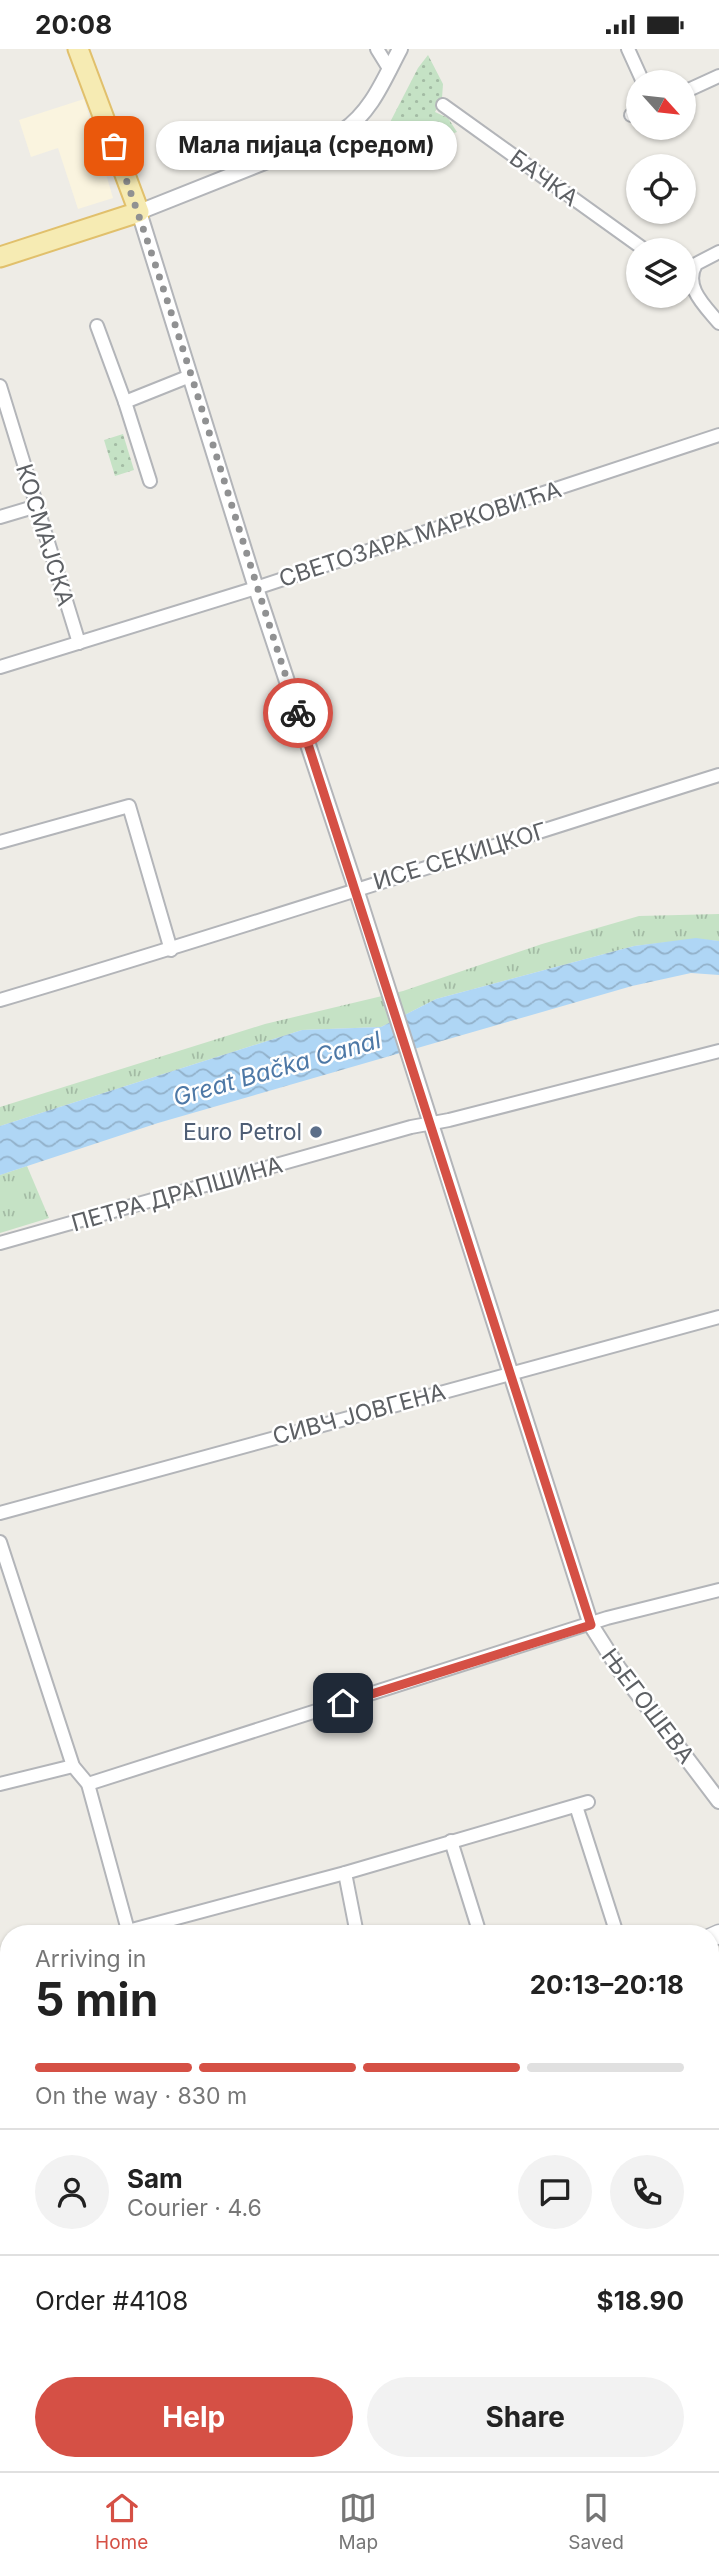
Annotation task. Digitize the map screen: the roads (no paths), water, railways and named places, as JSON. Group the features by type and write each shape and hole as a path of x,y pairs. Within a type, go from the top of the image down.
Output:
{"main road":[{"name":"ЊЕГОШЕВА","path":"78,49 139,212"},
{"path":"0,257 139,212"}],"street":[{"path":"377,49 390,70"},
{"path":"139,212 343,131 365,113 400,49"},
{"path":"628,49 638,70"},
{"path":"696,87 719,76"},
{"name":"БАЧКА","path":"443,105 628,238"},
{"name":"ЊЕГОШЕВА","path":"139,212 256,588 356,889 591,1625 619,1669 719,1801"},
{"path":"696,264 719,253"},
{"path":"696,294 719,323"},
{"path":"97,326 150,481"},
{"path":"125,402 190,376"},
{"name":"КОСМАЈСКА","path":"0,386 3,407 79,643"},
{"name":"СВЕТОЗАРА МАРКОВИЋА","path":"0,667 256,588 719,435"},
{"path":"0,517 37,506"},
{"name":"ИСЕ СЕКИЦКОГ","path":"0,1000 171,950 719,775"},
{"path":"0,842 129,806 171,950"},
{"name":"ПЕТРА ДРАПШИНА","path":"0,1243 430,1123 719,1051"},
{"name":"СИВЧ ЈОВГЕНА","path":"0,1513 719,1317"},
{"path":"0,1542 73,1766 88,1784 127,1925"},
{"path":"88,1784 607,1618 719,1590"},
{"path":"0,1784 73,1766"},
{"path":"155,1925 582,1804 615,1925"},
{"path":"451,1842 477,1925"},
{"path":"345,1873 355,1925"}],"water":[{"name":"Great Bačka Canal","path":"696,938 719,941 719,975 691,973 632,986 158,1123 0,1175 0,1126 302,1030 381,1027 436,999 634,946"}],"place":[{"name":"Мала пијаца (средом)","path":"114,146"},
{"name":"Euro Petrol","path":"316,1132"}]}
